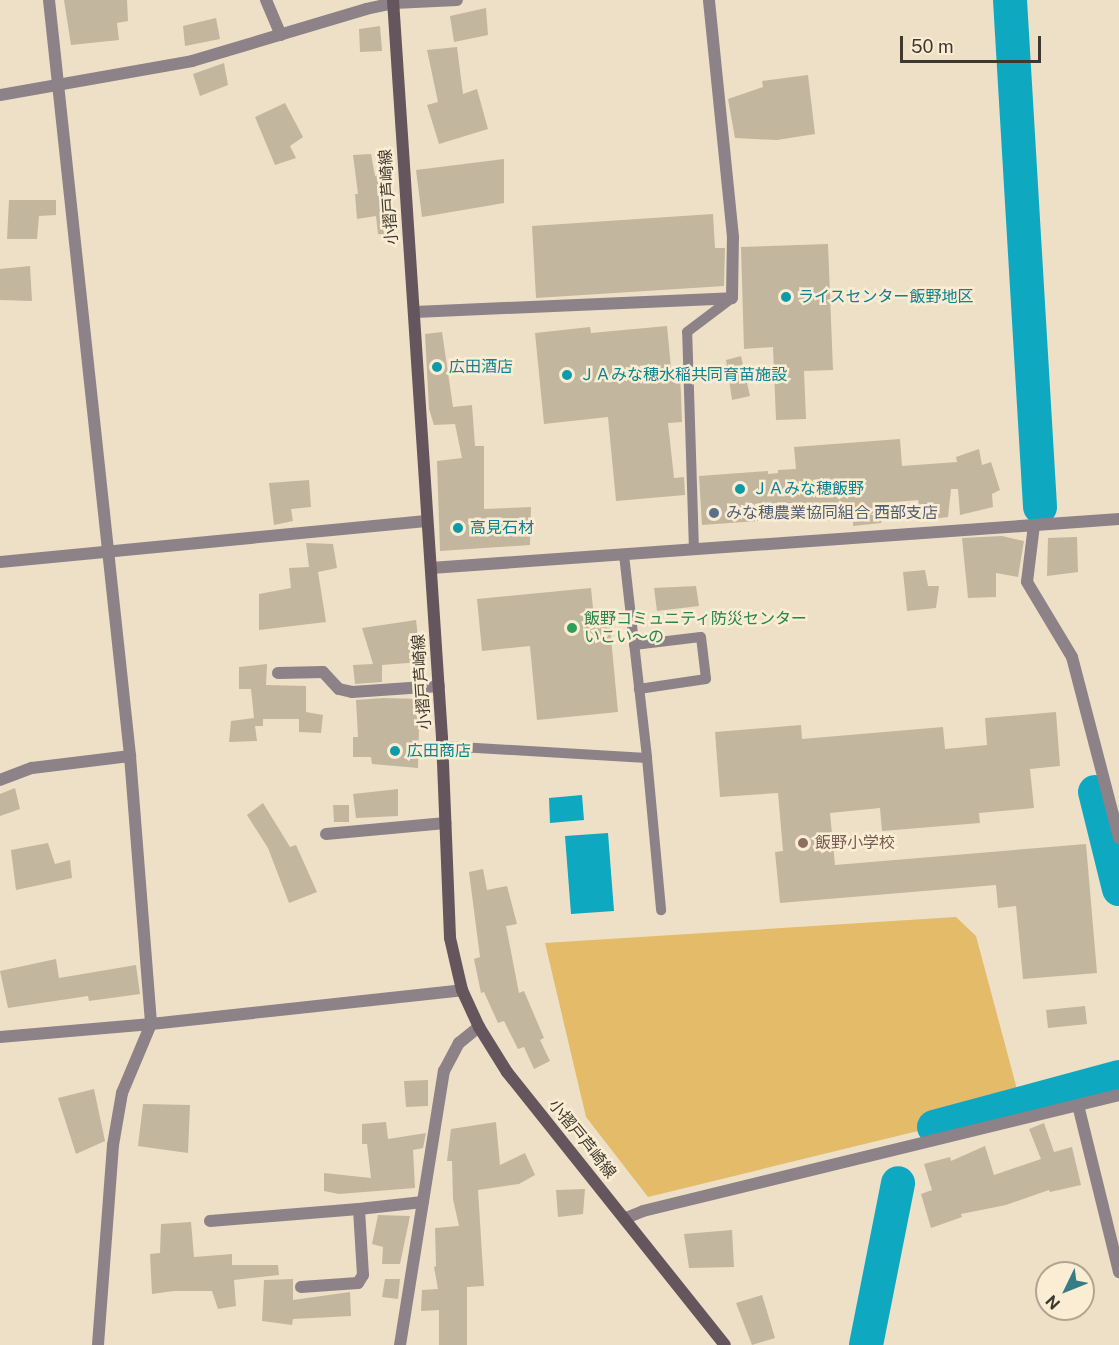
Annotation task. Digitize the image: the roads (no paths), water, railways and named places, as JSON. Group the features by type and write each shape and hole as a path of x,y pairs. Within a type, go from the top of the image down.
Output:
{"main road":[{"name":"小摺戸芦崎線","path":"394,2 415,312 426,521 439,686 450,938 462,990 478,1027 507,1072 626,1218 725,1345"}],"street":[{"path":"48,0 59,84 130,756 151,1024 122,1093 113,1145 98,1345"},
{"path":"266,0 280,35"},
{"path":"0,94 192,61 394,2 457,0"},
{"path":"415,312 732,298 733,237 710,0"},
{"path":"431,568 1119,519"},
{"path":"0,562 426,521"},
{"path":"1034,525 1027,582 1072,657 1119,838"},
{"path":"278,673 323,672 339,688 352,692 439,686"},
{"path":"0,780 32,768 130,756"},
{"path":"326,834 445,823"},
{"path":"0,1037 151,1024 462,990"},
{"path":"400,1345 444,1071 459,1043 478,1027"},
{"path":"626,1218 643,1211 1119,1095"},
{"path":"1078,1105 1119,1272"},
{"path":"210,1221 423,1203"},
{"path":"301,1287 358,1283 363,1275 358,1209"}],"lane":[{"path":"694,550 687,332 732,298"},
{"path":"624,555 647,758 661,910"},
{"path":"634,645 701,637 704,658 706,679 639,689"},
{"path":"442,746 647,758"}],"water":[{"path":"582,795 584,820 550,823 549,798"},
{"path":"608,833 614,911 571,914 565,836"}],"waterway":[{"path":"1010,0 1040,507"},
{"path":"1095,792 1119,889"},
{"path":"934,1127 1119,1077"},
{"path":"866,1345 898,1183"}],"place":[{"name":"ライスセンター飯野地区","path":"786,297"},
{"name":"広田酒店","path":"437,367"},
{"name":"ＪＡみな穂水稲共同育苗施設","path":"567,375"},
{"name":"ＪＡみな穂飯野","path":"740,489"},
{"name":"みな穂農業協同組合 西部支店","path":"714,513"},
{"name":"高見石材","path":"458,528"},
{"name":"飯野コミュニティ防災センター いこい～の","path":"572,628"},
{"name":"広田商店","path":"395,751"},
{"name":"飯野小学校","path":"803,843"}]}
